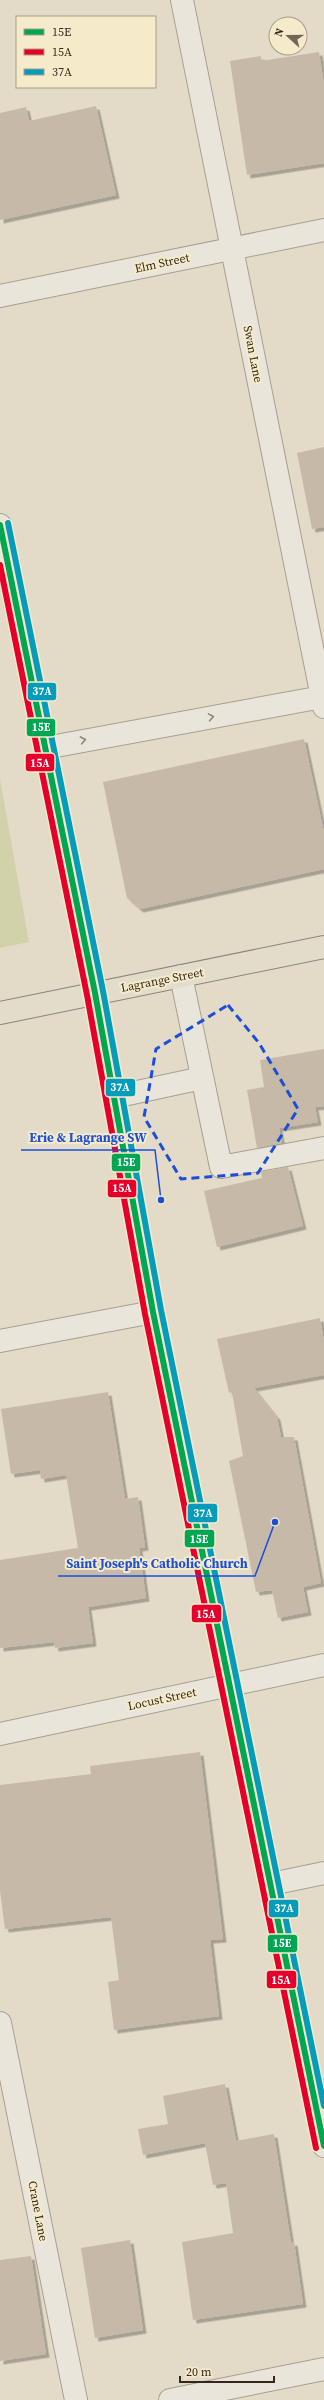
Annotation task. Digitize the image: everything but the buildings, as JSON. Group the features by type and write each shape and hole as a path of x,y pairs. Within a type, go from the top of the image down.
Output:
{"main road":[{"name":"Lagrange Street","path":"0,1013 324,948"}],"street":[{"name":"Swan Lane","path":"182,0 323,696"},
{"name":"Elm Street","path":"0,296 324,230"},
{"path":"0,525 95,994 153,1312 324,2146"},
{"path":"45,748 323,696"},
{"path":"180,976 221,1167 324,1148"},
{"path":"114,1097 202,1078"},
{"path":"0,1341 153,1312"},
{"name":"Locust Street","path":"0,1734 324,1665"},
{"path":"271,1884 324,1873"},
{"name":"Crane Lane","path":"0,2023 76,2400"},
{"path":"170,2400 324,2369"}],"highlighted area":[{"path":"228,1005 259,1043 298,1109 258,1173 181,1179 144,1117 156,1049"}],"green space":[{"path":"0,779 29,942 0,948"}],"transit line":[{"name":"37A","path":"8,523 103,991 161,1310 324,2106"},
{"name":"15E","path":"0,525 95,993 153,1312 324,2146"},
{"name":"15A","path":"0,565 87,995 145,1314 316,2148"}],"place":[{"name":"Erie & Lagrange SW","path":"161,1200"},
{"name":"Saint Joseph's Catholic Church","path":"275,1522"}]}
